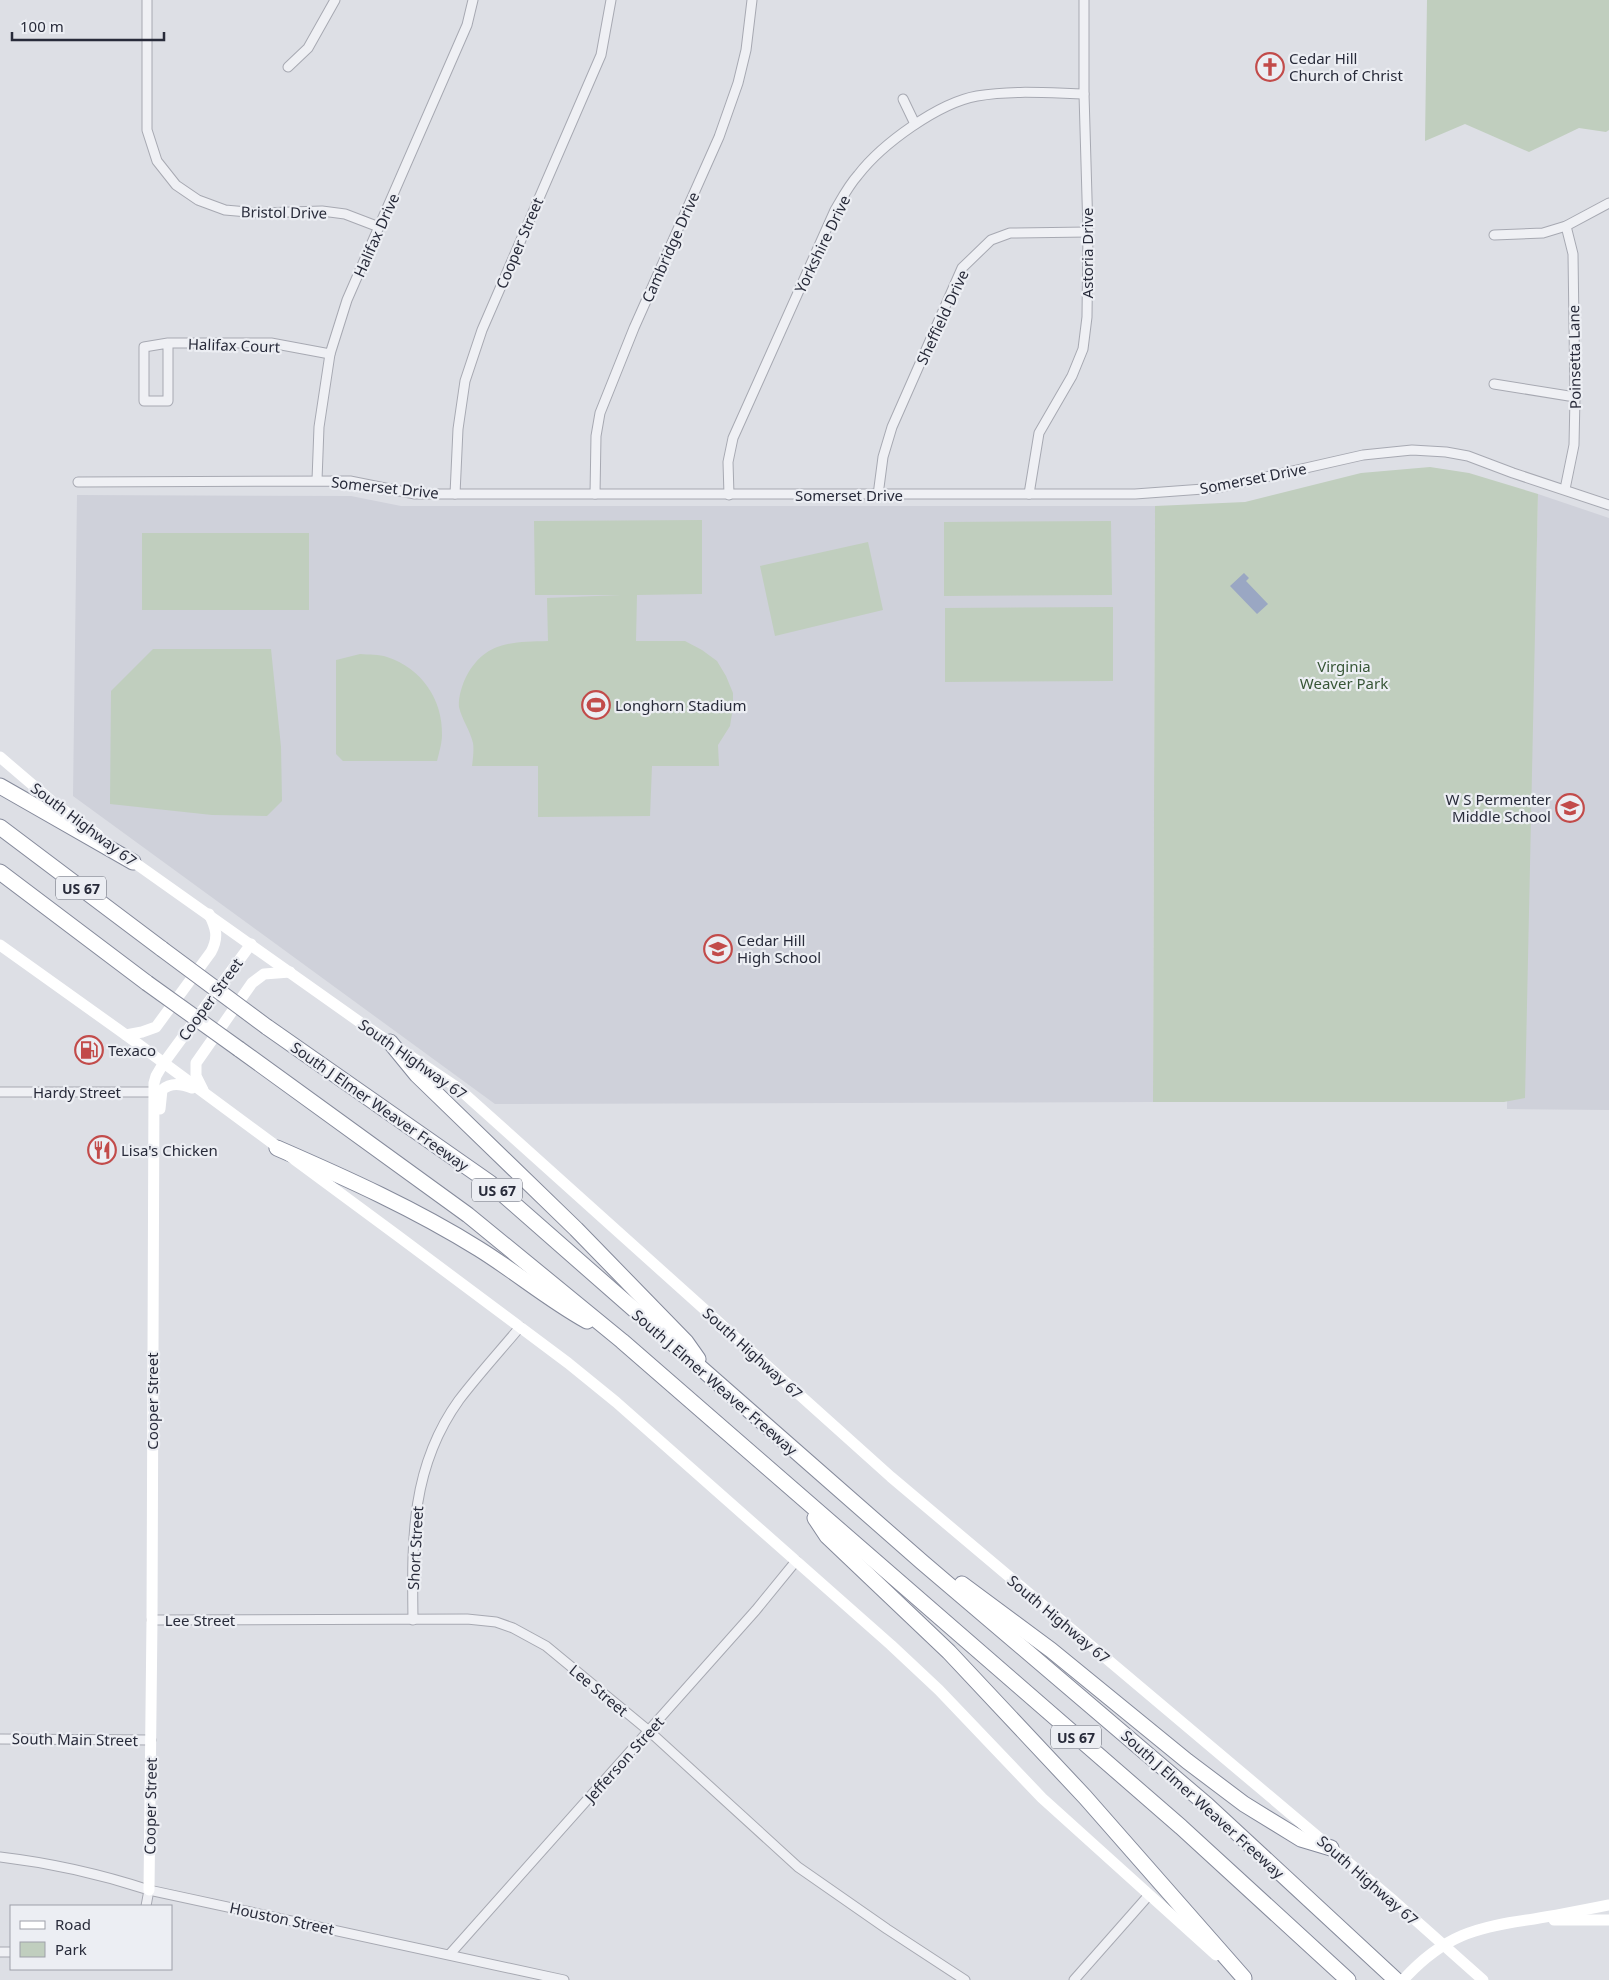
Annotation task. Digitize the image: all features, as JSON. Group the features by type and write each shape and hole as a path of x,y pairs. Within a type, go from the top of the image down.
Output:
{"highway":[{"path":"0,786 133,862"},
{"name":"South J Elmer Weaver Freeway","path":"0,827 267,1026 490,1184 922,1562 1207,1805 1396,1980"},
{"name":"South J Elmer Weaver Freeway","path":"0,872 147,983 468,1214 622,1341 1173,1821 1348,1980"},
{"path":"390,1042 417,1074 576,1229 686,1342 710,1377"},
{"path":"277,1148 364,1186 463,1240 573,1313 622,1341"},
{"path":"801,1498 827,1536 949,1652 1085,1797 1245,1979"},
{"path":"922,1562 952,1576 1051,1650 1187,1761 1244,1804 1301,1838 1332,1848"}],"main road":[{"name":"South Highway 67","path":"0,757 55,804 133,862 458,1088 892,1478 1332,1848 1483,1980"},
{"path":"126,1035 156,1027 211,952 216,943 217,935 209,914"},
{"name":"Cooper Street","path":"149,1890 152,1620 153,1092 156,1076 163,1064 251,944"},
{"path":"0,945 126,1035 520,1327 616,1402 891,1645 939,1690 1042,1798 1245,1979"},
{"path":"203,1092 196,1076 196,1063 252,983 264,974 290,972"},
{"path":"154,1169 160,1149 160,1099 162,1090 172,1084 188,1086 203,1092"},
{"path":"1407,1976 1424,1958 1443,1945 1471,1931 1506,1922 1534,1919 1609,1905"},
{"path":"1534,1919 1609,1920"}],"street":[{"name":"Bristol Drive","path":"147,0 147,130 157,161 176,185 198,200 225,210 260,213 322,211 345,214 380,227"},
{"path":"288,67 308,48 335,0"},
{"name":"Halifax Drive","path":"317,480 319,427 330,354 347,300 467,25 473,0"},
{"name":"Cooper Street","path":"455,494 458,430 466,381 482,330 600,55 611,0"},
{"name":"Cambridge Drive","path":"596,494 596,436 600,413 634,328 719,137 738,83 746,50 752,0"},
{"name":"Astoria Drive","path":"1029,494 1039,433 1072,376 1082,349 1087,317 1088,232 1084,94 1084,0"},
{"name":"Yorkshire Drive","path":"729,495 728,462 733,438 835,210 857,175 877,153 915,124 946,107 974,96 999,93 1084,94"},
{"path":"903,100 915,124"},
{"path":"1494,236 1543,233 1566,226 1609,203"},
{"name":"Poinsetta Lane","path":"1565,489 1574,444 1575,397 1573,254 1566,226"},
{"name":"Sheffield Drive","path":"878,495 884,457 892,427 962,268 991,240 1010,233 1088,232"},
{"name":"Halifax Court","path":"168,344 168,401 144,401 144,346 168,344 271,344 330,354"},
{"path":"1494,384 1575,397"},
{"name":"Somerset Drive","path":"78,482 350,481 415,494 1136,494 1217,488 1363,455 1412,450 1446,452 1468,456 1609,505"},
{"name":"Hardy Street","path":"0,1092 153,1092"},
{"name":"Short Street","path":"413,1620 414,1528 418,1499 428,1462 459,1400 520,1327"},
{"name":"Jefferson Street","path":"450,1954 756,1610 796,1561"},
{"name":"Lee Street","path":"152,1620 467,1619 496,1622 513,1628 546,1646 649,1731 798,1866 887,1929 965,1980"},
{"name":"South Main Street","path":"0,1739 151,1740"},
{"name":"Houston Street","path":"0,1856 34,1860 108,1876 149,1890 564,1980"},
{"path":"146,1905 149,1890"},
{"path":"1074,1980 1149,1895"}],"shaded area":[{"name":"W S Permenter Middle School","path":"1538,494 1609,518 1609,1110 1507,1109 1516,615 1535,615"},
{"name":"Cedar Hill High School","path":"77,495 351,496 401,506 1155,506 1153,1102 495,1104 73,796"}],"green space":[{"path":"1427,0 1609,0 1609,130 1606,132 1579,128 1529,152 1465,124 1425,141"},
{"name":"Virginia Weaver Park","path":"1430,467 1469,473 1538,494 1525,1098 1504,1102 1153,1102 1155,506 1245,502 1361,473"},
{"name":"Longhorn Stadium","path":"702,520 702,594 637,595 636,641 685,641 717,661 733,693 730,726 718,745 719,766 652,766 650,816 538,817 538,766 472,766 473,743 459,707 463,684 474,665 491,650 511,643 548,641 547,598 621,595 535,595 534,521"},
{"path":"1111,521 1112,595 944,596 944,522"},
{"path":"142,533 309,533 309,610 142,610"},
{"path":"868,542 883,610 775,636 760,566"},
{"path":"1113,607 1113,681 945,682 945,608"},
{"path":"153,649 271,649 281,747 282,801 267,816 212,815 110,804 111,691"},
{"path":"360,654 384,656 399,662 420,677 428,687 439,709 441,722 442,738 437,761 343,761 336,754 336,660"}],"water":[{"path":"1244,573 1249,578 1246,581 1268,604 1257,614 1230,586"}],"place":[{"name":"Cedar Hill Church of Christ","path":"1270,67"},
{"name":"Longhorn Stadium","path":"596,705"},
{"name":"W S Permenter Middle School","path":"1570,808"},
{"name":"Cedar Hill High School","path":"718,949"},
{"name":"Texaco","path":"89,1050"},
{"name":"Lisa's Chicken","path":"102,1150"}]}
